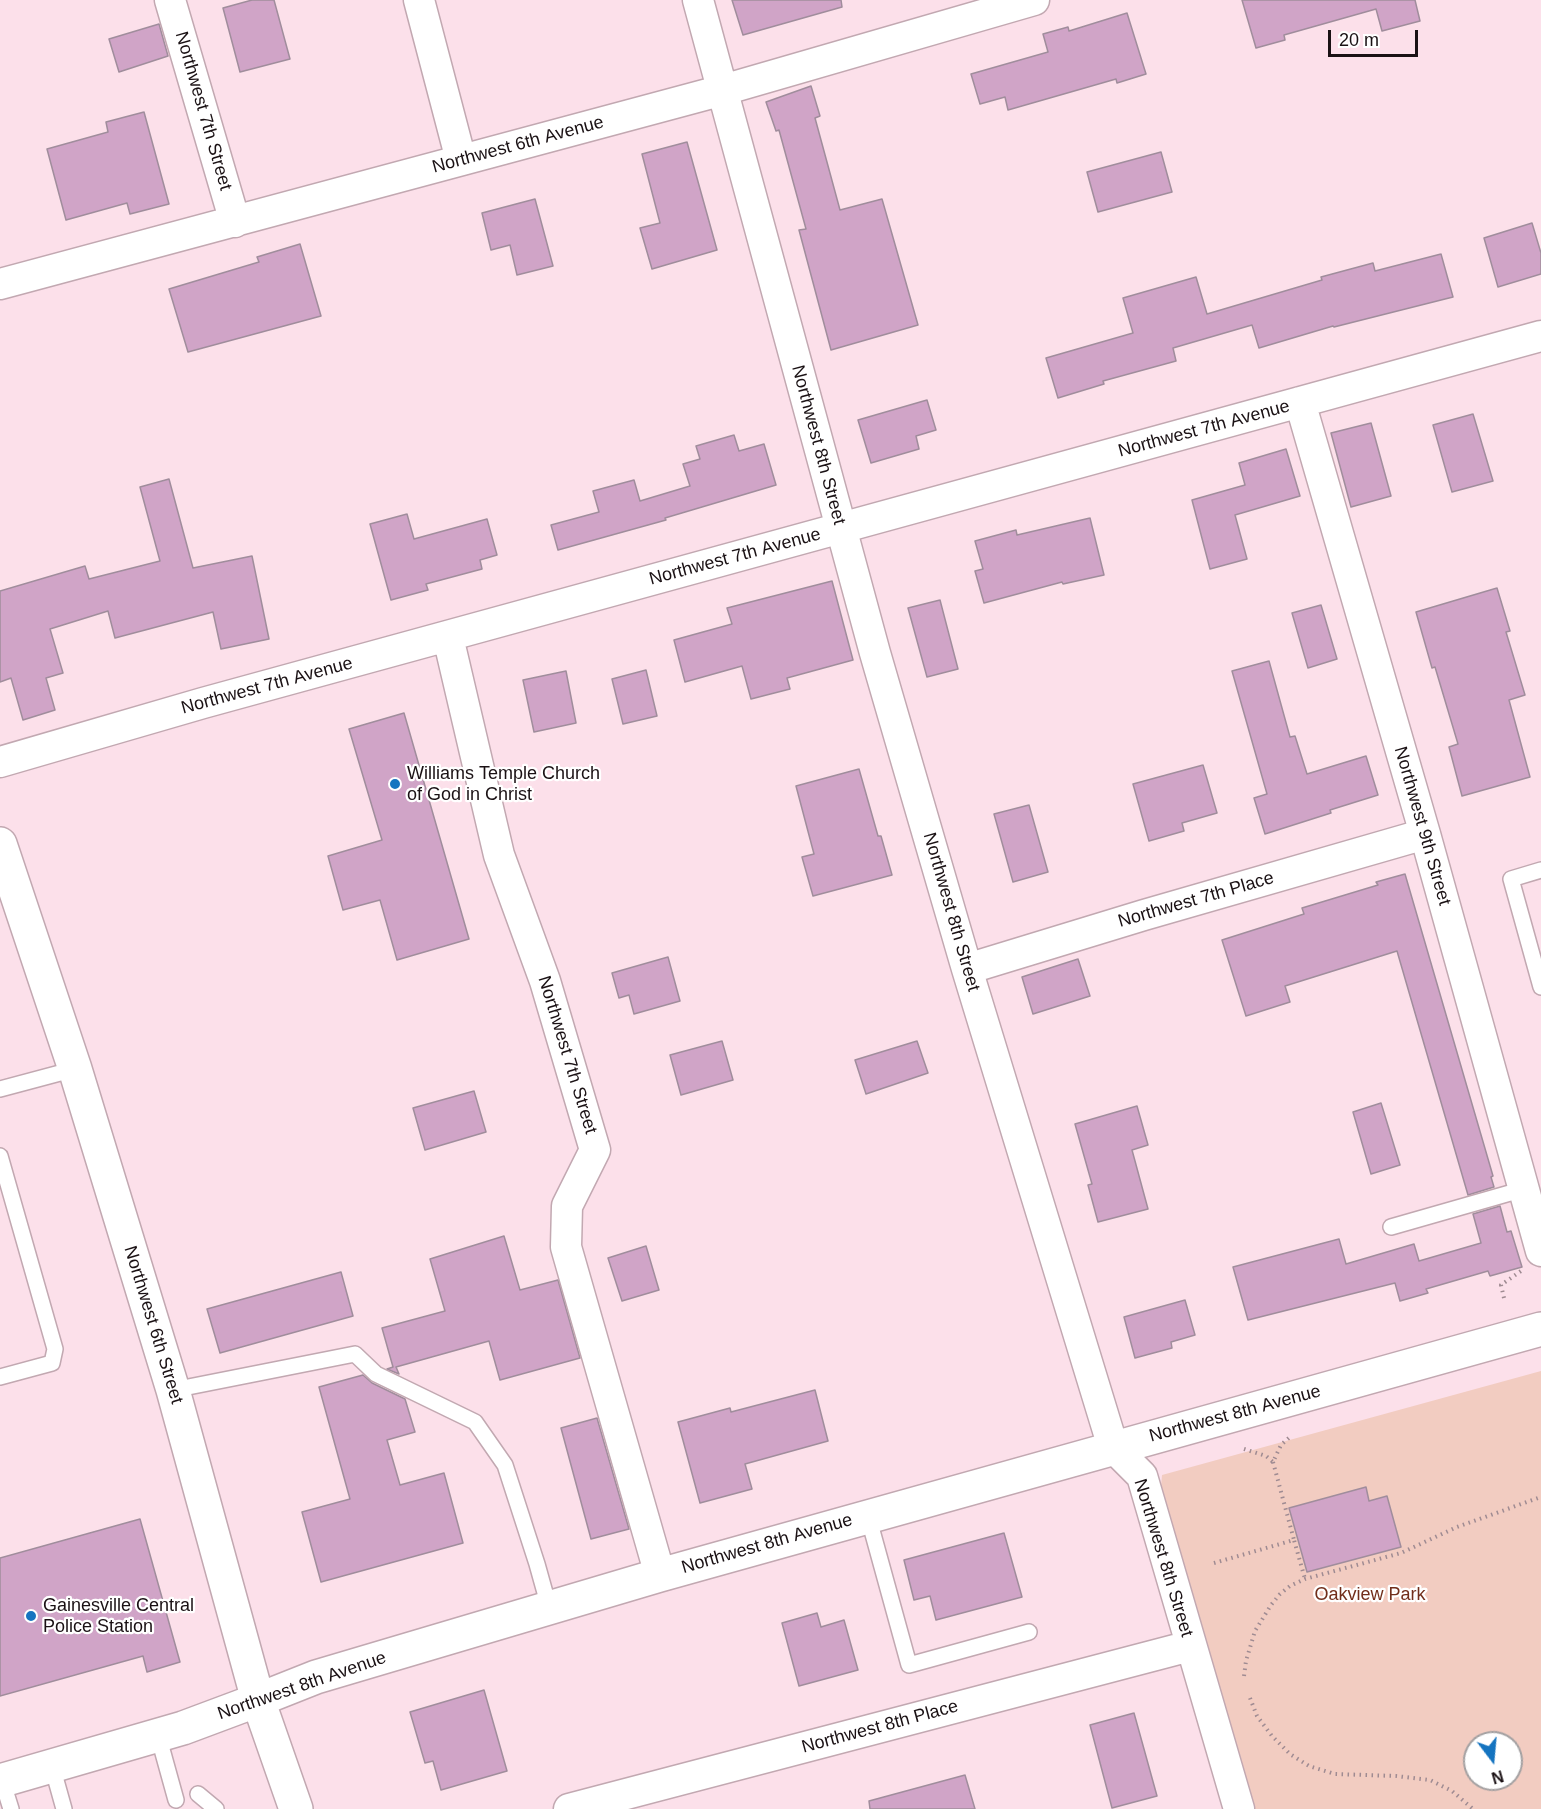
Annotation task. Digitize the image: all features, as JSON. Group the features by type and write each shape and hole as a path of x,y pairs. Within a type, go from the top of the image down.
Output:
{"street":[{"name":"Northwest 7th Street","path":"170,0 235,222"},
{"path":"418,0 461,160"},
{"name":"Northwest 8th Street","path":"698,0 875,653 967,969 1113,1447 1142,1476 1239,1809"},
{"name":"Northwest 6th Avenue","path":"0,284 723,90 1034,0"},
{"name":"Northwest 7th Avenue","path":"0,762 203,703 1541,336"},
{"name":"Northwest 9th Street","path":"1300,402 1425,834 1541,1251"},
{"name":"Northwest 7th Street","path":"448,637 499,855 545,981 595,1150 567,1206 566,1247 660,1575"},
{"name":"Northwest 7th Place","path":"967,969 1425,834"},
{"name":"Northwest 6th Street","path":"0,844 75,1069 173,1390 258,1700 296,1809"},
{"name":"Northwest 8th Avenue","path":"4,1790 52,1766 158,1735 316,1677 549,1607 1113,1447 1541,1329"},
{"name":"Northwest 8th Place","path":"569,1809 1190,1646"}],"lane":[{"path":"1541,870 1511,879 1541,987"},
{"path":"0,1089 75,1069"},
{"path":"0,1156 55,1349 52,1363 0,1377"},
{"path":"1391,1227 1524,1189"},
{"path":"173,1390 355,1354 376,1374 475,1422 505,1465 549,1607"},
{"path":"868,1516 909,1665 1029,1632"},
{"path":"158,1735 176,1800"},
{"path":"52,1766 64,1809"},
{"path":"198,1794 216,1809"}],"path":[{"path":"1273,1462 1276,1454 1291,1436"},
{"path":"1244,1449 1266,1456 1273,1462 1305,1579"},
{"path":"1244,1676 1250,1646 1263,1616 1280,1594 1305,1579 1401,1554 1457,1527 1541,1497"},
{"path":"1214,1563 1294,1540"},
{"path":"1250,1698 1257,1716 1272,1736 1290,1754 1309,1766 1335,1774 1396,1776 1430,1780 1452,1791 1473,1809"}],"green space":[{"name":"Oakview Park","path":"1541,1371 1541,1809 1254,1809 1161,1487 1162,1475"}],"building":[{"path":"252,0 274,0 290,59 240,72 223,8"},
{"path":"732,0 841,0 842,7 743,35"},
{"path":"1242,0 1415,0 1420,21 1382,31 1376,9 1284,35 1285,40 1256,48"},
{"path":"1127,13 1146,74 1117,83 1116,79 1008,110 1005,97 980,104 971,74 1048,52 1043,34 1068,27 1069,31"},
{"path":"159,24 168,56 119,72 109,39"},
{"path":"811,86 820,116 815,118 840,210 882,199 918,325 831,350 799,230 806,229 779,130 776,131 766,102"},
{"path":"144,112 169,204 130,214 127,203 66,220 47,149 108,132 106,122"},
{"path":"687,142 717,250 652,269 640,228 660,223 642,154"},
{"path":"1161,152 1172,192 1098,212 1087,172"},
{"path":"535,199 553,266 517,275 510,245 491,250 482,213"},
{"path":"1532,223 1541,253 1541,274 1498,287 1484,238"},
{"path":"300,244 321,316 188,352 169,289 259,262 257,257"},
{"path":"1441,254 1453,297 1333,326 1259,348 1252,325 1173,348 1176,361 1103,381 1104,384 1058,398 1046,358 1133,333 1123,298 1196,277 1207,314 1322,280 1321,277 1373,263 1375,271"},
{"path":"927,400 936,430 916,436 919,449 871,463 858,420"},
{"path":"1473,414 1493,481 1452,492 1433,425"},
{"path":"1371,423 1391,496 1351,507 1331,433"},
{"path":"734,435 739,451 764,444 776,485 665,518 666,520 558,550 551,525 599,512 593,491 634,480 640,501 690,486 683,464 700,459 696,446"},
{"path":"1286,449 1300,496 1235,515 1247,559 1210,569 1192,500 1245,485 1239,463"},
{"path":"169,479 193,568 252,556 269,639 221,649 213,612 115,638 108,611 50,629 63,673 46,678 55,710 23,720 11,678 0,682 0,591 85,566 89,579 160,561 140,487"},
{"path":"407,514 414,539 487,519 497,555 480,560 482,569 426,584 428,590 391,600 370,524"},
{"path":"1090,518 1104,575 1063,584 1062,582 984,603 975,571 983,569 975,541 1016,530 1017,535"},
{"path":"832,581 853,660 787,678 790,689 751,699 742,666 685,682 674,640 732,624 727,608"},
{"path":"1497,588 1510,631 1506,632 1525,695 1509,700 1530,777 1462,796 1449,747 1458,744 1416,612"},
{"path":"940,600 958,669 927,677 908,608"},
{"path":"1321,605 1337,659 1308,668 1292,613"},
{"path":"1269,661 1290,737 1295,736 1307,774 1366,756 1378,795 1265,834 1254,798 1267,794 1232,671"},
{"path":"646,670 657,716 623,724 612,679"},
{"path":"566,671 576,723 534,732 523,680"},
{"name":"Williams Temple Church of God in Christ","path":"404,713 469,939 397,960 380,900 343,910 328,856 382,840 349,729"},
{"path":"1203,765 1217,813 1182,823 1184,831 1149,841 1133,784"},
{"path":"859,769 892,875 813,896 802,857 814,854 796,786"},
{"path":"1029,805 1048,872 1013,882 994,814"},
{"path":"1405,874 1493,1176 1491,1177 1494,1187 1468,1195 1397,951 1285,986 1290,1002 1246,1016 1222,940 1304,914 1302,908 1378,885 1376,882"},
{"path":"668,957 680,1001 634,1014 629,995 619,998 612,973"},
{"path":"1078,959 1090,996 1033,1014 1022,977"},
{"path":"722,1041 733,1080 681,1095 670,1055"},
{"path":"917,1041 928,1073 866,1094 855,1060"},
{"path":"474,1091 486,1132 425,1150 413,1108"},
{"path":"1381,1103 1400,1165 1371,1174 1353,1112"},
{"path":"1137,1106 1148,1145 1132,1150 1148,1209 1098,1222 1088,1185 1092,1184 1075,1124"},
{"path":"1500,1206 1507,1232 1511,1231 1522,1267 1490,1276 1488,1271 1426,1289 1428,1293 1400,1301 1395,1283 1248,1320 1233,1267 1339,1239 1346,1264 1414,1244 1419,1261 1481,1243 1473,1214"},
{"path":"504,1236 520,1290 558,1280 580,1358 500,1380 489,1341 396,1367 399,1374 387,1369 393,1367 382,1328 445,1311 430,1259"},
{"path":"646,1246 659,1290 622,1301 608,1258"},
{"path":"341,1272 353,1316 220,1353 207,1309"},
{"path":"1185,1300 1195,1335 1171,1342 1172,1348 1135,1358 1124,1317"},
{"path":"363,1375 372,1383 405,1399 415,1432 387,1440 400,1485 444,1473 463,1543 321,1582 302,1512 350,1499 319,1387"},
{"path":"815,1390 828,1441 745,1464 752,1489 700,1503 678,1422 730,1408 731,1412"},
{"path":"597,1418 629,1529 591,1539 561,1428"},
{"path":"1366,1487 1369,1501 1387,1496 1401,1547 1307,1572 1289,1508"},
{"path":"140,1519 180,1662 147,1672 143,1656 0,1696 0,1558"},
{"path":"1004,1533 1022,1597 936,1620 930,1596 914,1600 904,1560"},
{"path":"817,1613 821,1627 844,1620 858,1670 799,1686 782,1623"},
{"path":"484,1690 507,1771 441,1790 433,1761 425,1763 410,1712"},
{"path":"1134,1713 1157,1796 1112,1808 1090,1725"},
{"path":"965,1775 975,1809 870,1809 869,1801"}],"place":[{"name":"Williams Temple Church of God in Christ","path":"395,784"},
{"name":"Gainesville Central Police Station","path":"31,1616"}]}
